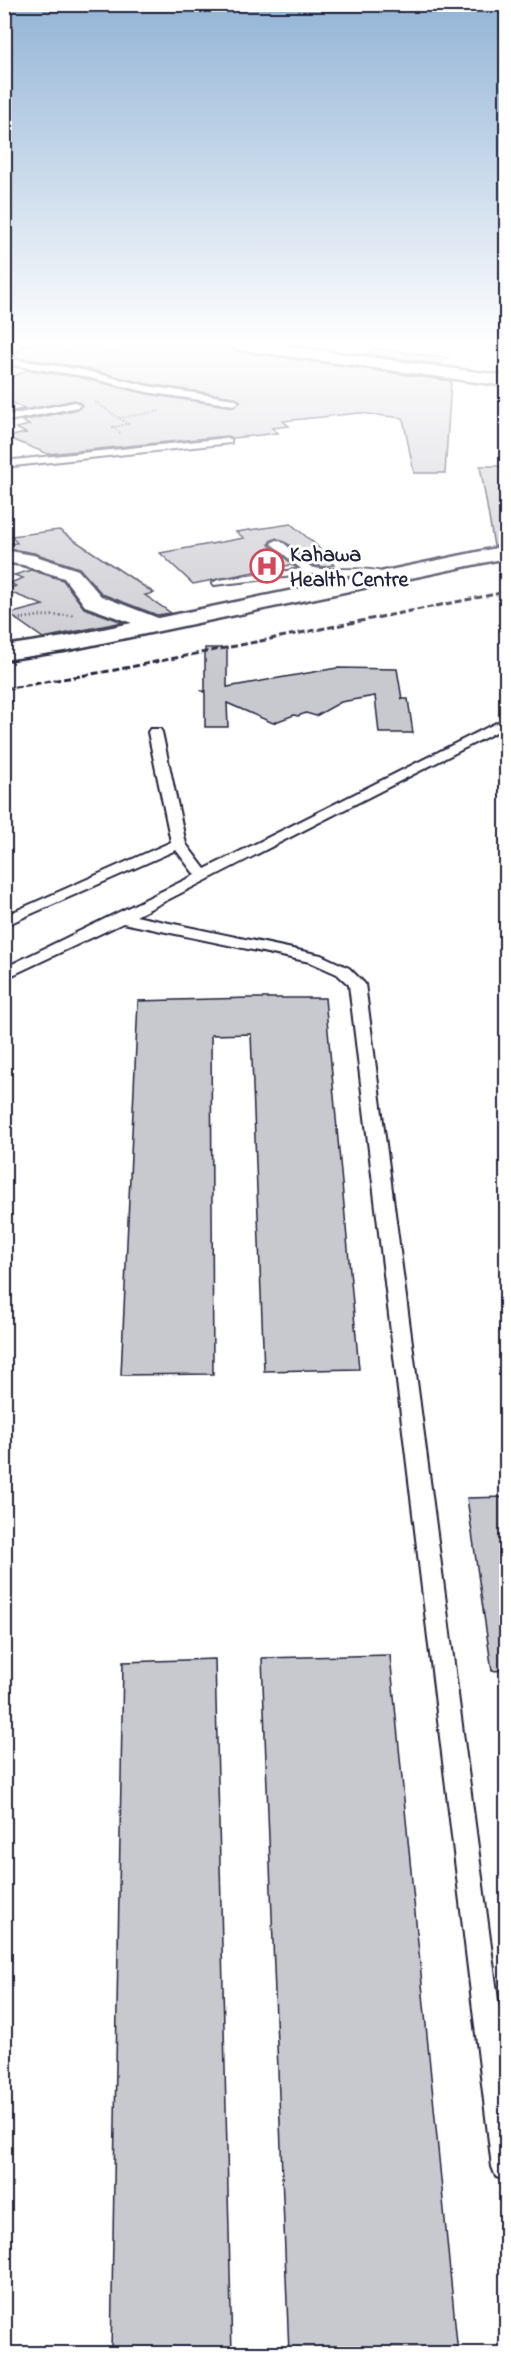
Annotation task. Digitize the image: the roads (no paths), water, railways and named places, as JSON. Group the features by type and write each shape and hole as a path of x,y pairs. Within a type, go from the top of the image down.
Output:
{"street":[{"path":"4,653 64,644 507,552"},
{"path":"4,556 26,559 71,574 93,601 155,624"}],"lane":[{"path":"4,464 106,454"},
{"path":"277,543 310,571"},
{"path":"218,583 310,571 350,572 385,577"},
{"path":"4,974 121,918 507,722"},
{"path":"155,732 179,844 203,876"},
{"path":"4,922 179,844"},
{"path":"121,918 315,958 343,971 357,984 507,2167"}],"railway":[{"path":"4,689 115,670 506,592"}],"place":[{"name":"Kahawa Health Centre","path":"267,566"}]}
